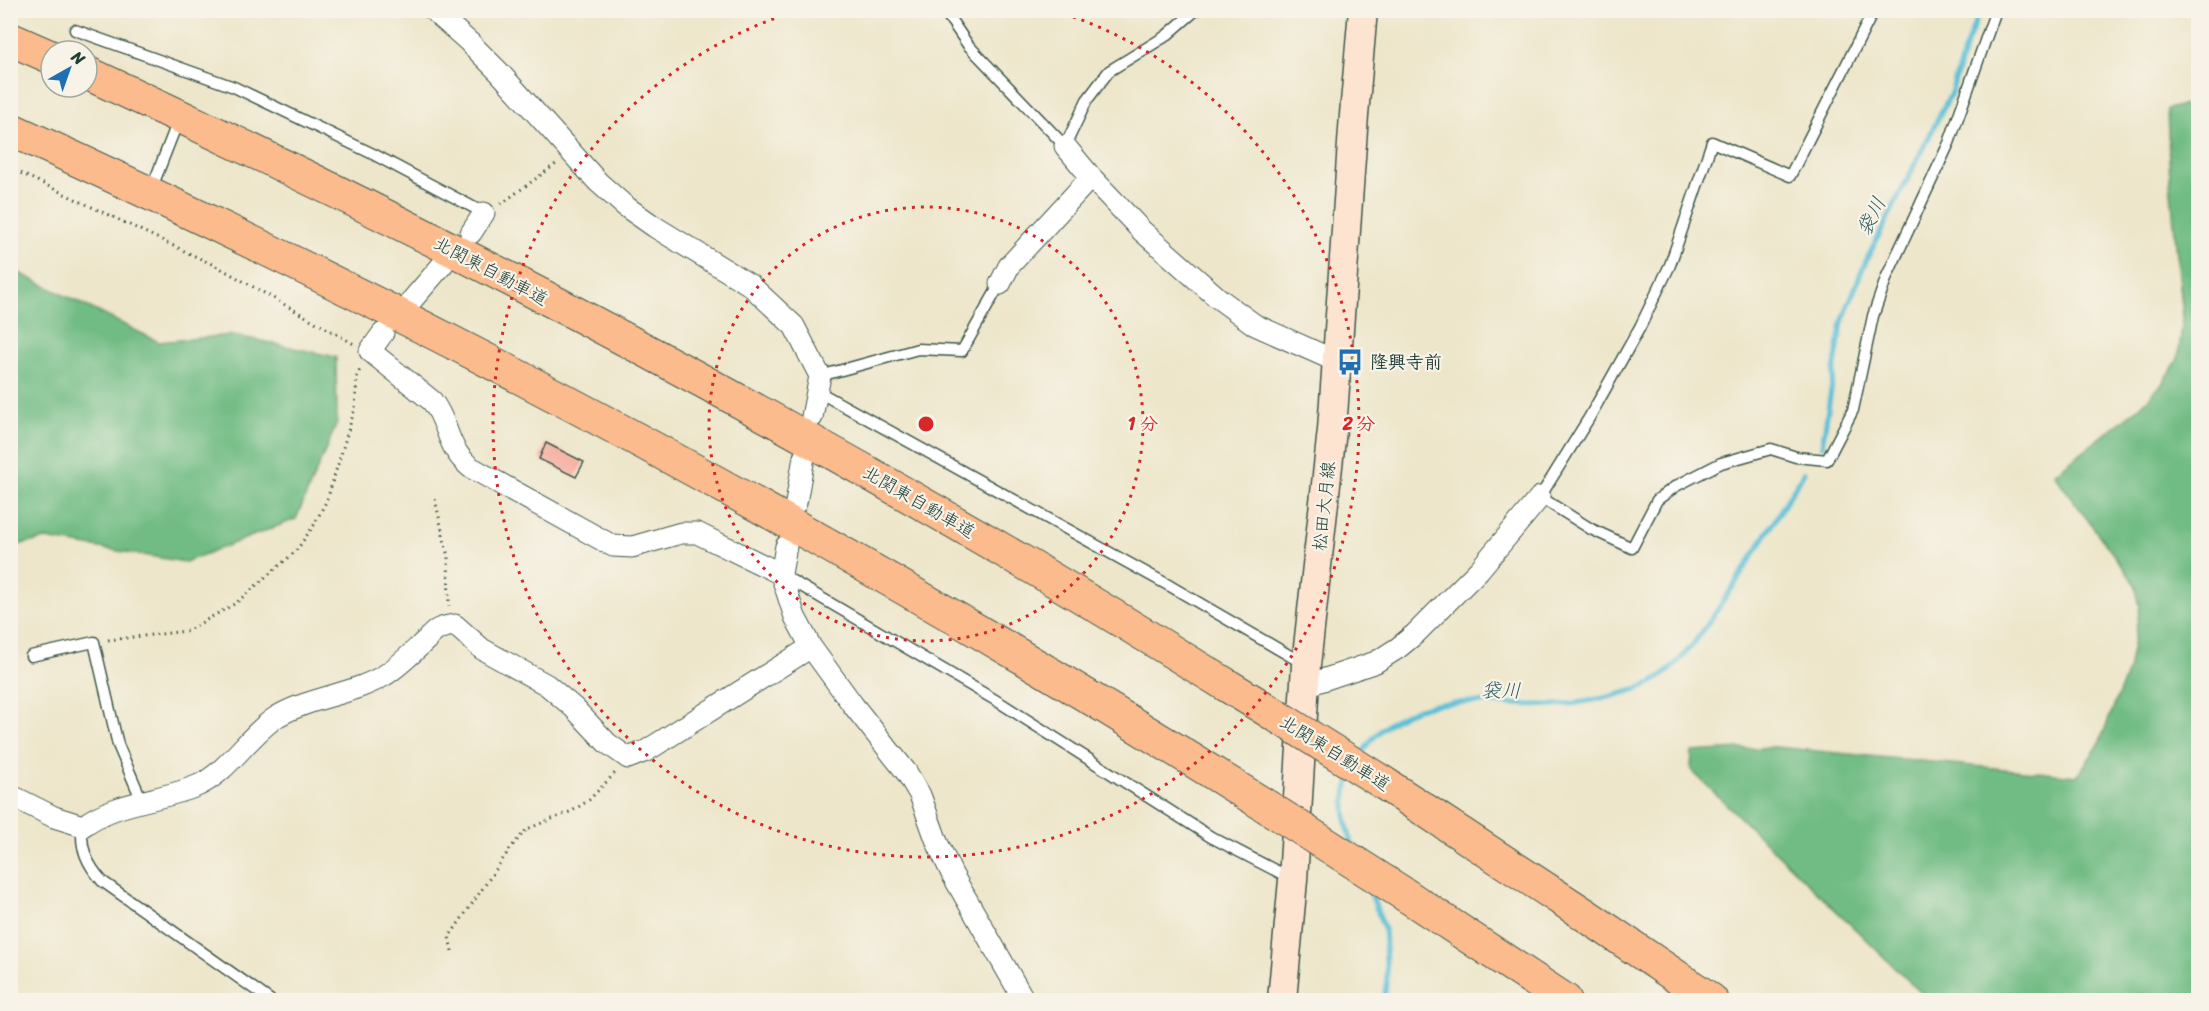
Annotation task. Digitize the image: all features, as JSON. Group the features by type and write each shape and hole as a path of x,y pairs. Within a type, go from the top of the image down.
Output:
{"highway":[{"path":"10,39 39,52"},
{"name":"北関東自動車道","path":"99,79 428,237 802,436 1021,561 1382,782 1711,1000"},
{"path":"10,129 150,193 420,325 646,444 981,632 1115,712 1407,896 1564,1000"}],"main road":[{"name":"松田大月線","path":"1282,1000 1293,880 1306,676 1338,362 1363,10"}],"street":[{"path":"433,10 499,72 598,182 625,206 750,285 794,326 819,384 812,417"},
{"path":"1065,146 1142,231 1227,305 1255,325 1338,362"},
{"path":"1000,284 1009,266 1091,177"},
{"path":"471,233 484,213"},
{"path":"412,300 443,264"},
{"path":"383,333 370,351 432,401 438,408 452,448 470,467 613,546 632,547 681,533 697,533 781,574"},
{"path":"796,503 804,457"},
{"path":"1306,676 1376,662 1398,648 1479,570 1540,497"},
{"path":"786,546 781,574 795,617 811,647 853,705 907,772 920,795 937,842 952,874 1024,1000"},
{"path":"10,795 54,817 83,826 93,818 141,801 178,793 216,776 255,735 277,717 310,702 334,696 376,680 396,668 437,630 455,625 482,649 547,685 574,708 607,743 628,758 646,751 811,647"}],"lane":[{"path":"944,10 968,45 1065,146 1087,100 1109,71 1166,36 1196,10"},
{"path":"1874,10 1790,176 1712,142 1670,265 1640,327 1585,426 1540,497 1591,529 1632,548 1657,500 1676,486 1721,463 1771,449 1796,458 1827,460 1853,410 1873,316 1887,276 1949,143 1996,10"},
{"path":"75,30 234,87 373,154 484,213"},
{"path":"150,193 180,116"},
{"path":"819,384 918,349 962,351 1000,284"},
{"path":"819,384 1170,586 1306,676"},
{"path":"781,574 1002,704 1211,837 1293,880"},
{"path":"31,656 94,642 118,745 141,801"},
{"path":"83,826 81,836 84,852 90,867 102,881 270,1000"}],"path":[{"path":"484,213 495,208 572,152"},
{"path":"10,168 220,268 370,351 357,376 355,408 327,500 314,525 296,551 236,603 187,631 94,642"},
{"path":"435,499 448,557 449,610 455,625"},
{"path":"452,951 449,937 512,846 527,829 557,819 589,800 628,758"}],"green space":[{"path":"2198,101 2198,1000 1934,1000 1919,991 1691,770 1692,752 1775,747 2077,776 2098,746 2128,671 2140,607 2135,584 2054,474 2141,406 2164,382 2178,359 2183,318 2170,181 2167,109"},
{"path":"11,269 159,342 233,335 336,357 337,423 296,519 185,562 46,539 11,546"}],"building":[{"path":"546,443 584,462 576,477 539,459"}],"waterway":[{"name":"袋川","path":"1822,446 1842,322 1864,265 1951,93 1980,10"},
{"name":"袋川","path":"1361,755 1379,732 1399,717 1422,708 1446,703 1472,702 1551,705 1575,703 1618,695 1653,682 1673,667 1700,635 1743,571 1804,472"},
{"name":"袋川","path":"1351,777 1346,795 1345,812 1353,846"},
{"name":"袋川","path":"1368,886 1384,928 1387,978 1384,1000"}],"place":[{"name":"隆興寺前","path":"1350,362"}]}
